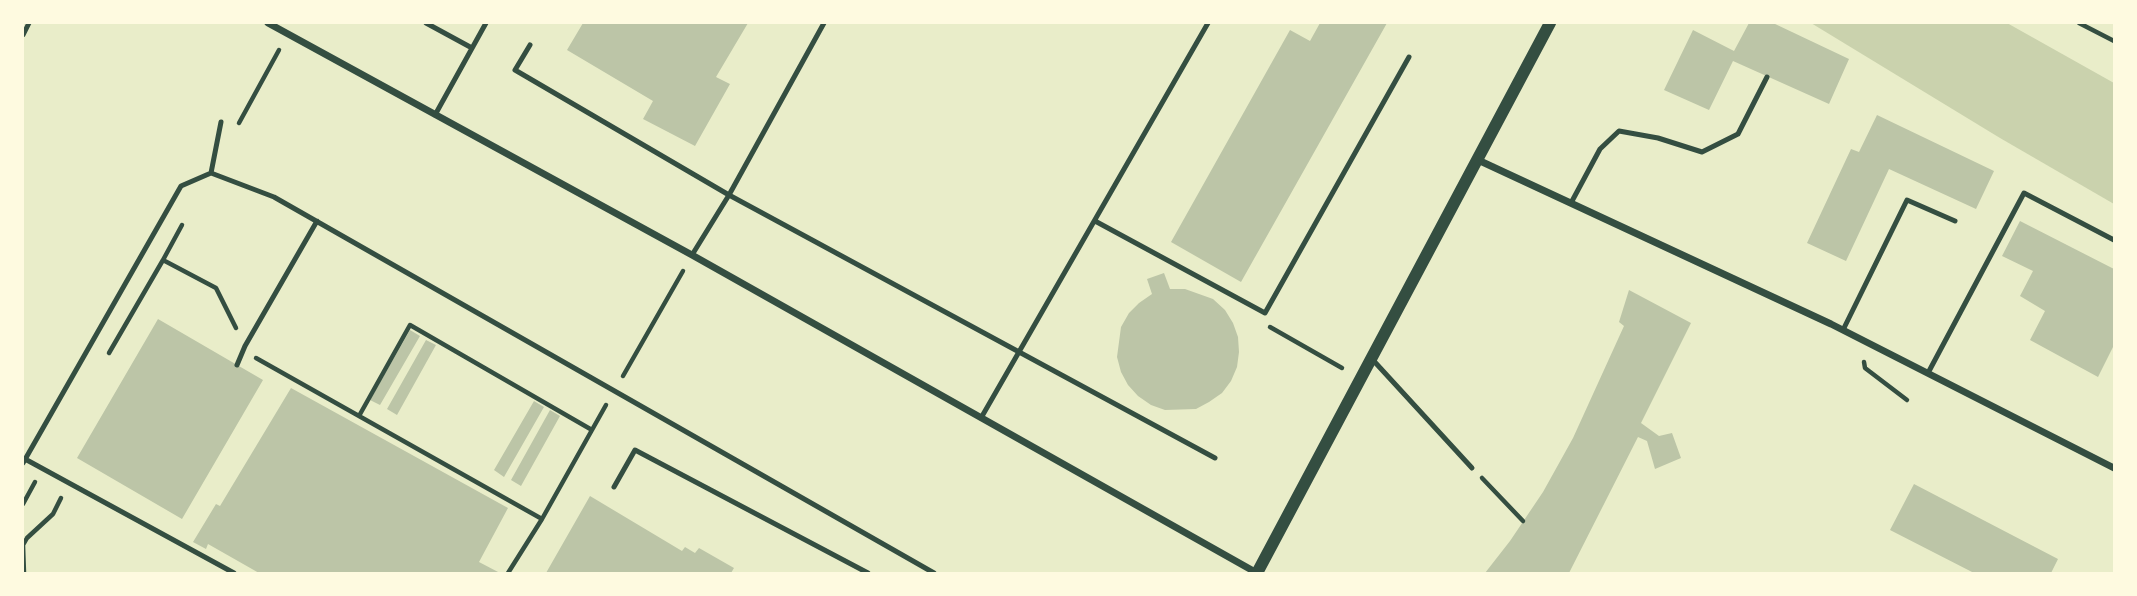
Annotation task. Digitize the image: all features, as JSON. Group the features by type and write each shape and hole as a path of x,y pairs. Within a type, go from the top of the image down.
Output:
{"street":[{"path":"268,23 692,255 1257,573 1550,23"},
{"path":"1478,160 1843,330 2114,468"}],"lane":[{"path":"23,35 29,23"},
{"path":"426,23 472,48"},
{"path":"435,115 486,23"},
{"path":"692,255 729,195 824,23"},
{"path":"981,418 1021,353 1208,23"},
{"path":"530,45 515,70 729,195 1215,457"},
{"path":"1096,221 1265,313 1409,57"},
{"path":"1571,203 1600,149 1619,131 1658,138 1702,152 1738,134 1767,77"},
{"path":"211,173 221,122"},
{"path":"234,573 24,461 181,186 211,173 274,197 934,573"},
{"path":"1928,373 2024,192 2114,240"},
{"path":"1843,330 1907,200 1955,221"},
{"path":"237,365 244,346 317,221"},
{"path":"1372,359 1472,468"},
{"path":"614,487 635,450 868,573"}],"path":[{"path":"2079,23 2114,41"},
{"path":"237,127 288,34"},
{"path":"187,216 163,260 216,288 244,346 253,357 542,519 508,573"},
{"path":"1265,313 1267,325 1361,379"},
{"path":"359,416 410,325 592,430"},
{"path":"1857,337 1865,368 1907,400"},
{"path":"1472,468 1523,521"},
{"path":"24,573 23,545 53,514 61,499 65,481"}],"green space":[{"path":"1811,23 2007,23 2114,83 2114,204 2000,138"}],"building":[{"path":"583,23 748,23 716,77 730,84 695,146 643,119 653,101 567,50"},
{"path":"1320,23 1387,23 1241,282 1171,242 1290,30 1310,41"},
{"path":"1749,23 1773,23 1849,59 1829,104 1733,61 1709,110 1664,90 1693,30 1734,51"},
{"path":"1877,115 1994,171 1976,209 1889,169 1846,261 1807,243 1851,149 1859,152"},
{"path":"2020,221 2114,269 2114,345 2098,377 2030,340 2045,311 2020,296 2033,271 2002,256"},
{"path":"1164,273 1170,289 1185,289 1213,299 1225,310 1238,337 1237,367 1231,381 1222,393 1196,409 1165,410 1151,405 1128,385 1117,357 1121,327 1129,313 1152,294 1147,279"},
{"path":"1629,290 1691,323 1641,423 1659,436 1672,433 1681,458 1655,469 1647,441 1638,437 1569,573 1485,573 1543,492 1573,438 1624,326 1619,322"},
{"path":"158,319 263,380 182,519 77,458"},
{"path":"410,330 420,336 380,405 370,400"},
{"path":"426,340 436,345 397,415 387,409"},
{"path":"291,388 508,508 479,562 500,573 259,573 208,544 206,549 193,542 216,504 220,506"},
{"path":"534,401 544,407 504,477 494,470"},
{"path":"550,410 560,416 521,486 511,480"},
{"path":"1914,484 2058,559 2051,573 1974,573 1890,530"},
{"path":"590,496 682,551 685,547 695,553 699,548 734,568 731,573 546,573"}]}
